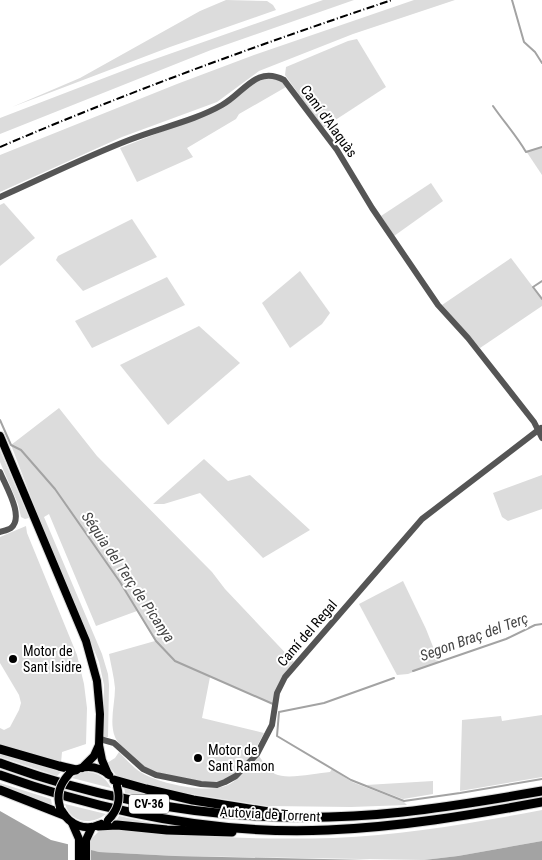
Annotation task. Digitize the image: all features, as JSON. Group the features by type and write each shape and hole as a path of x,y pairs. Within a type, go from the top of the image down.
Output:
{"highway":[{"path":"0,749 76,770"},
{"name":"Autovia de Torrent","path":"0,763 40,778 91,792 140,802 198,812 266,817 337,816 402,812 453,806 542,791"},
{"name":"Autovia de Torrent","path":"0,775 45,791 139,814 198,824 274,831 327,830 411,824 542,802"},
{"path":"113,780 193,800 303,817"},
{"path":"0,790 62,811"},
{"path":"95,826 117,824 149,829 183,831 258,833 274,831"}],"main road":[{"path":"0,436 86,641 97,680 100,714 99,742 102,761 113,780 119,797 118,805 108,820 95,826 82,840 79,860"},
{"path":"86,860 82,840 72,822 62,811 58,792 62,782 94,756 99,742"},
{"path":"76,770 96,768 113,780"},
{"path":"72,822 79,826 95,826"}],"street":[{"name":"Camí d'Alaquàs","path":"0,197 128,140 223,105 260,76 268,74 277,76 284,80 337,150 372,208 438,305 468,338 540,429"},
{"path":"540,429 542,438"},
{"name":"Camí del Regal","path":"99,742 114,743 143,769 165,778 201,784 217,784 236,776 257,754 272,725 277,693 285,677 404,539 422,519 540,429"},
{"path":"0,472 15,507 17,517 11,528 0,532"}],"shaded area":[{"path":"226,0 267,1 276,10 170,47 12,107 80,78 200,11"},
{"path":"323,0 354,0 211,50 0,134 0,118 138,65"},
{"path":"414,0 455,0 353,34 259,71 217,102 122,137 0,192 0,155 254,55"},
{"path":"357,39 386,87 323,128 285,75 286,67"},
{"path":"263,77 280,79 286,87 239,114 236,119 187,148 193,157 137,182 120,148 204,115"},
{"path":"542,147 542,175 526,151"},
{"path":"431,183 443,201 394,236 381,216"},
{"path":"4,203 35,238 0,266 0,205"},
{"path":"132,219 157,257 83,291 56,260 58,256"},
{"path":"511,258 542,299 542,306 480,348 442,305"},
{"path":"300,271 330,313 322,324 290,348 262,303"},
{"path":"167,277 185,305 92,348 75,321"},
{"path":"199,326 240,363 168,425 120,365"},
{"path":"59,408 97,456 212,572 225,589 294,662 280,681 274,704 210,677 202,718 264,733 244,766 226,780 198,781 151,770 124,749 115,737 112,725 115,688 109,654 155,641 137,611 96,626 49,514 44,517 102,654 108,674 108,737 104,737 104,685 99,662 11,445"},
{"path":"0,450 29,518 21,517 18,504 0,462"},
{"path":"204,459 228,481 250,475 310,530 263,558 200,493 164,504 153,504"},
{"path":"542,475 542,509 508,521 502,517 493,493"},
{"path":"26,526 27,533 77,655 84,684 87,708 86,744 62,752 61,763 0,745 0,728 4,730 10,727 21,703 19,695 0,663 0,537"},
{"path":"403,581 426,629 439,662 408,674 397,675 359,604"},
{"path":"542,715 542,777 460,791 462,720 501,716 502,721"},
{"path":"119,752 142,773 172,784 197,788 219,788 228,785 241,776 259,756 268,768 280,776 302,776 330,772 332,769 352,782 404,802 407,805 351,807 267,806 165,790 118,778 107,763 115,758"},
{"path":"0,754 61,772 57,776 0,757"},
{"path":"87,772 102,777 111,788 72,778 80,773"},
{"path":"433,781 433,794 403,799 366,785"},
{"path":"0,783 51,799 52,805 0,787"},
{"path":"124,787 215,807 125,793"},
{"path":"65,804 106,814 95,820 82,821 72,816"},
{"path":"542,810 542,841 424,860 175,856 89,850 89,841 100,830 110,828 222,837 334,838 439,828"},
{"path":"0,811 51,840 99,852 175,856 370,860 0,860"},
{"path":"119,816 151,823 197,829 116,821"},
{"path":"542,841 542,860 424,860 458,856"}],"pier":[{"path":"68,842 89,847 89,860 68,860"}],"waterway":[{"path":"512,0 524,42 535,52 542,63"},
{"path":"493,106 526,152 542,147"},
{"path":"542,281 533,287 542,299"},
{"name":"Séquia del Terç de Picanya","path":"0,420 11,445 21,450 55,489 120,582 156,641 175,661 273,704"},
{"name":"Segon Braç del Terç","path":"413,671 506,639 535,625 542,624"},
{"name":"Séquia del Terç de Picanya","path":"394,678 324,703 279,712 277,736 351,780 404,801 542,779"}],"railway":[{"path":"0,147 195,69 392,0"}],"place":[{"name":"Motor de Sant Isidre","path":"13,659"},
{"name":"Motor de Sant Ramon","path":"198,758"}]}
